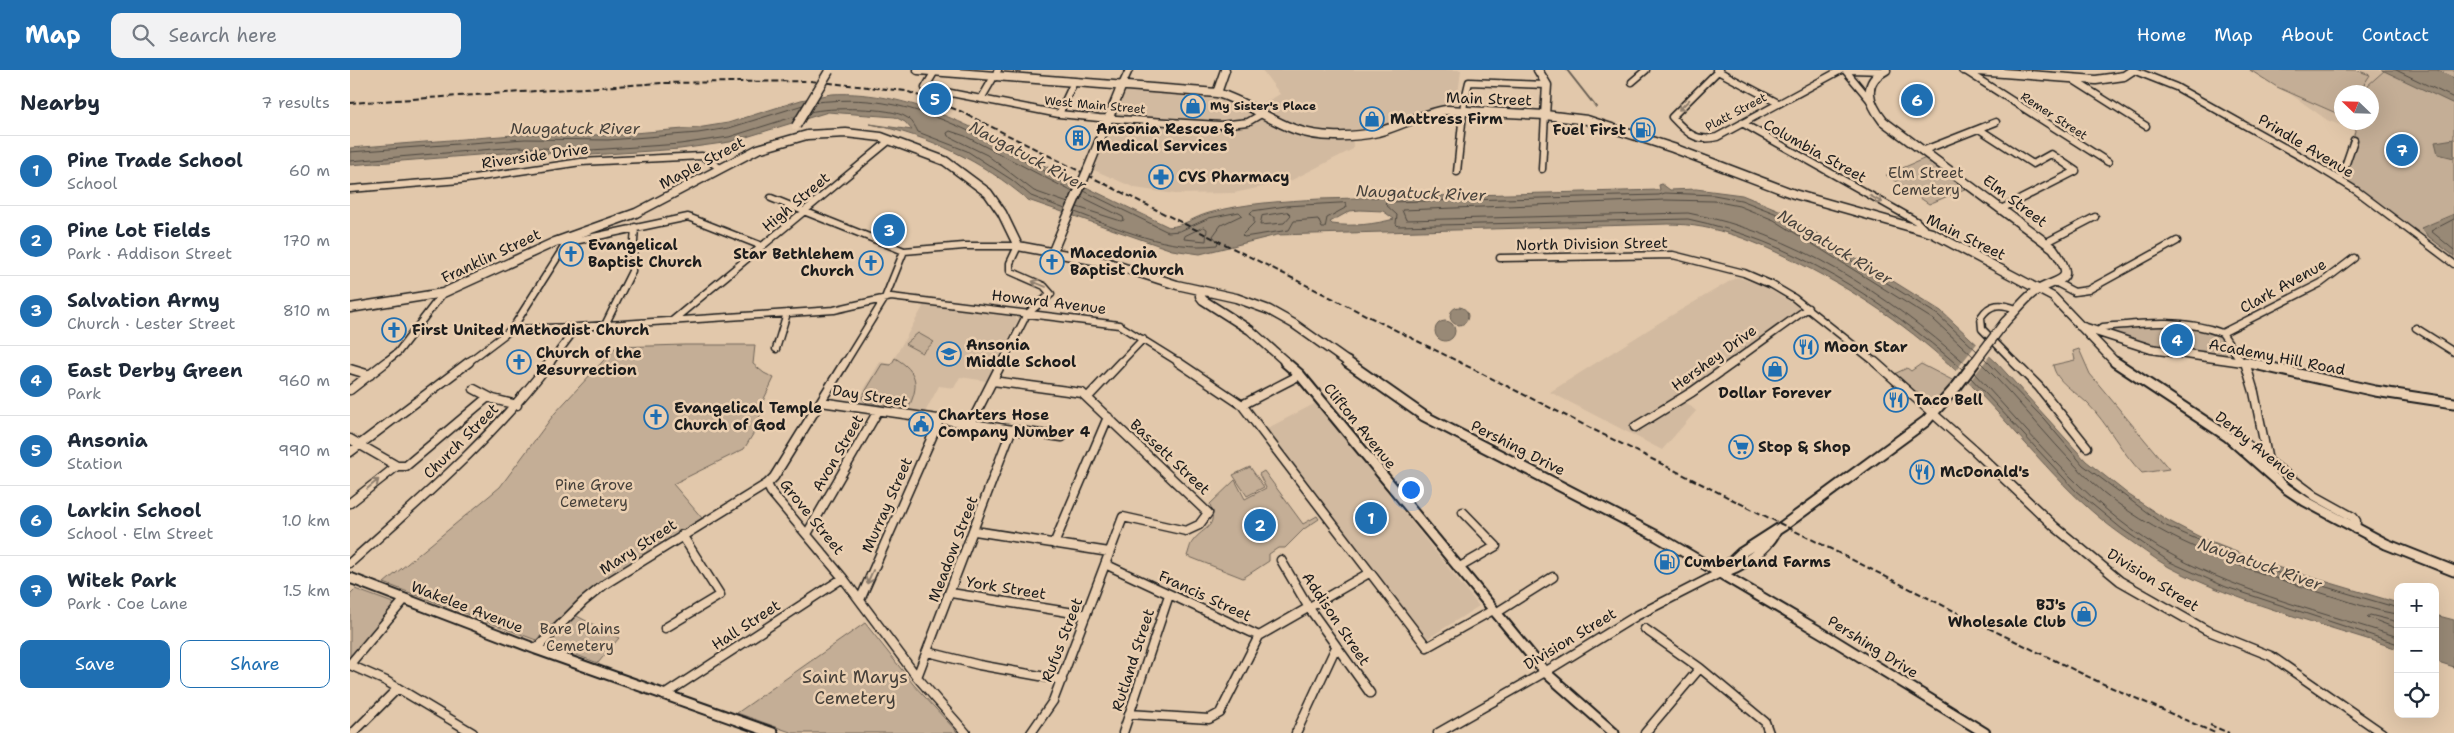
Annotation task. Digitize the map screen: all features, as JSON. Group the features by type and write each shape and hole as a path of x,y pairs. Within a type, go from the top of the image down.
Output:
{"main road":[{"path":"829,70 791,138 846,133 890,140 945,161 978,184 1002,213 1018,246"},
{"name":"Main Street","path":"918,70 996,73 1074,82 1217,93 1237,98 1279,123 1304,132 1356,135 1383,131 1432,112 1464,109 1587,120 1673,148 1794,194 1926,231 2040,289"},
{"path":"1217,93 1226,70"},
{"path":"1538,70 1547,85 1545,115"},
{"path":"1964,70 2029,74 2075,81 2122,76 2133,70"},
{"path":"1870,100 1870,85 1884,71"},
{"path":"1053,251 1122,85"},
{"name":"Elm Street","path":"1870,100 1883,121 2003,208 2058,252 2064,263 2065,275 2057,283"},
{"name":"Maple Street","path":"555,242 636,214 758,149 791,138"},
{"name":"Franklin Street","path":"350,308 443,293 555,242"},
{"name":"Pershing Drive","path":"1018,246 1053,251 1109,263 1177,285 1216,293 1269,310 1294,324 1424,416 1655,535 1985,733"},
{"path":"2040,289 2057,283"},
{"name":"Division Street","path":"1720,573 1736,568 1770,542 1776,531 1933,415 2016,309 2040,289"},
{"name":"Derby Avenue","path":"2040,289 2059,302 2083,330 2123,369 2232,440 2293,493 2354,529 2403,552 2454,571"},
{"name":"Clifton Avenue","path":"1201,290 1201,298 1250,330 1300,375 1545,672"},
{"path":"1214,306 1216,293"},
{"name":"Academy Hill Road","path":"2083,330 2097,332 2156,350 2243,362 2375,391 2454,403"},
{"name":"Wakelee Avenue","path":"350,578 536,649 772,733"},
{"path":"1545,672 1614,733"}],"street":[{"path":"1122,85 1129,70"},
{"path":"1632,82 1646,70"},
{"path":"1718,70 1778,103"},
{"name":"Platt Street","path":"1718,70 1672,117 1695,139 1710,139 1742,124 1841,70"},
{"name":"Elm Street","path":"1844,70 1870,100"},
{"path":"1851,70 1884,71"},
{"name":"Remer Street","path":"1964,70 2108,162"},
{"name":"Prindle Avenue","path":"2133,70 2176,87 2340,181 2406,226 2454,264"},
{"name":"West Main Street","path":"935,71 924,88 1059,114 1220,125 1248,122 1263,113"},
{"path":"981,99 996,73"},
{"path":"1457,172 1467,86 1473,81 1547,85"},
{"path":"2075,81 2146,126"},
{"path":"1059,114 1074,82"},
{"path":"1542,169 1545,115"},
{"path":"1922,151 1996,122"},
{"name":"Columbia Street","path":"1742,124 1916,221 1926,231"},
{"path":"1979,128 2033,164 2052,154 2076,171 2003,208"},
{"name":"High Street","path":"672,321 890,140"},
{"path":"2340,181 2354,140"},
{"name":"Riverside Drive","path":"350,190 460,180 581,162 702,156 720,168"},
{"path":"770,198 904,251 964,246 1018,246 1010,263 1010,272 1044,286 1051,291 1050,296 1027,314 970,425"},
{"name":"Franklin Street","path":"555,242 565,243 635,227 691,217 762,246"},
{"path":"2047,242 2095,217"},
{"path":"605,325 632,271 635,227"},
{"path":"2057,283 2074,292 2088,290 2177,241"},
{"path":"350,452 512,329 565,243"},
{"name":"Grove Street","path":"904,251 885,298 822,402 774,477 767,484 771,492 860,600 889,642 966,733"},
{"name":"North Division Street","path":"1500,258 1673,255 1744,273 1772,285 1808,308 1859,347 1933,415"},
{"name":"Clark Avenue","path":"2222,333 2321,283 2354,258"},
{"path":"350,390 398,352 443,293"},
{"name":"Howard Avenue","path":"512,329 577,327 834,310 885,298 1112,324 1143,339 1242,405 1427,647 1495,612"},
{"path":"2016,309 2002,303 1989,306 1981,317 1982,329 2039,387 2087,447"},
{"name":"Hershey Drive","path":"1636,428 1692,392 1808,308"},
{"path":"776,349 787,313"},
{"path":"2097,332 2102,327 2158,321 2202,324 2222,333 2243,362 2254,392 2268,461"},
{"name":"Church Street","path":"350,563 448,476 517,405 577,327"},
{"path":"2416,328 2454,352"},
{"path":"1088,397 1143,339"},
{"path":"350,369 370,375"},
{"path":"1242,405 1300,375"},
{"name":"Bassett Street","path":"993,381 1082,393 1208,513 1195,529 1186,531 1123,517 1109,552"},
{"path":"474,389 488,396 517,405"},
{"path":"350,439 397,466 406,466 488,396"},
{"name":"Day Street","path":"822,402 939,421 1062,437"},
{"name":"Avon Street","path":"807,534 878,411"},
{"name":"Division Street","path":"1933,415 2054,526 2120,581 2200,627 2271,656 2382,733"},
{"path":"1054,544 1108,417"},
{"name":"Murray Street","path":"860,600 939,421"},
{"name":"Meadow Street","path":"917,677 975,531 1011,431"},
{"path":"2232,440 2246,443 2315,496 2353,518 2356,521 2354,529"},
{"path":"350,503 397,466"},
{"name":"Mary Street","path":"536,649 577,608 606,584 682,535 767,484"},
{"path":"1458,568 1496,546 1463,512"},
{"path":"975,531 1109,552"},
{"path":"665,628 720,595 682,535"},
{"name":"Rufus Street","path":"1031,733 1053,702 1109,552"},
{"name":"Addison Street","path":"1281,560 1309,608 1370,693"},
{"name":"Francis Street","path":"1105,564 1259,636 1369,573"},
{"name":"Division Street","path":"1438,733 1545,672 1636,616 1720,573"},
{"path":"1495,612 1553,576"},
{"name":"Hall Street","path":"664,695 843,578"},
{"name":"York Street","path":"951,593 1086,615"},
{"name":"Rutland Street","path":"1123,733 1169,595"},
{"path":"405,599 350,665 398,688 473,733"},
{"path":"1645,629 1700,668 1765,722 1769,733"},
{"path":"1129,714 1209,719 1216,717 1220,713 1259,636"},
{"path":"1296,733 1336,647"},
{"path":"928,652 980,665 1062,680"},
{"path":"1645,733 1700,668"},
{"path":"353,733 398,688"}],"shaded area":[{"path":"1262,70 1461,70 1457,103 1434,107 1376,127 1352,130 1353,149 1290,181 1234,193 1175,194 1135,188 1094,170 1126,89 1212,95 1251,111 1280,94"},
{"path":"2248,70 2385,70 2368,85 2334,85 2334,123 2327,120 2289,93"},
{"path":"1737,277 1762,285 1801,308 1679,396 1696,411 1662,450 1550,392 1662,321"},
{"name":"Ansonia Middle School","path":"924,305 1015,317 1018,320 987,381 960,377 954,388 939,386 924,414 855,405 880,362 891,364"},
{"path":"1316,403 1479,606 1427,639 1266,429"}],"green space":[{"path":"2250,70 2356,70 2370,75 2364,85 2334,85 2334,112 2277,87"},
{"path":"2385,70 2454,70 2454,262 2342,181 2355,130 2379,130 2379,85 2368,85"},
{"name":"Elm Street Cemetery","path":"1926,158 1967,188 1929,204 1886,175"},
{"path":"2137,325 2198,326 2221,336 2234,357 2159,348 2105,332 2103,329"},
{"path":"918,333 934,342 922,353 905,344"},
{"name":"Pine Grove Cemetery","path":"755,345 753,364 774,378 762,403 758,426 744,449 673,484 702,518 599,585 536,640 384,583 500,487 555,413 616,347"},
{"path":"2079,349 2090,374 2169,469 2142,473 2102,420 2058,376 2053,365 2075,360 2073,351"},
{"path":"895,358 909,369 915,380 914,393 908,409 865,402 862,397 882,364 891,365"},
{"path":"1921,364 1954,381 1945,393 1930,402 1923,401 1917,397 1892,375 1907,368 1911,371"},
{"path":"1250,467 1264,487 1247,496 1233,475"},
{"path":"1264,471 1303,524 1317,516 1319,519 1304,529 1285,548 1278,548 1269,554 1269,561 1243,578 1187,556 1192,542 1211,523 1212,512 1210,504 1235,480 1245,499 1266,488 1259,474"},
{"path":"355,589 393,603 395,607 350,659 350,594"},
{"name":"Bare Plains Cemetery","path":"575,615 619,638 598,663 549,645"},
{"name":"Saint Marys Cemetery","path":"865,623 913,684 958,733 793,733 737,713"}],"water":[{"path":"2382,70 2437,70 2454,78 2454,104"},
{"name":"Naugatuck River","path":"831,94 862,94 893,99 922,107 980,131 1075,182 1169,227 1209,213 1236,207 1320,199 1660,190 1659,185 1662,184 1670,190 1696,189 1742,195 1779,210 1941,311 1997,363 2086,461 2129,495 2167,520 2208,541 2270,565 2394,602 2394,648 2252,602 2169,567 2122,535 2082,502 1975,389 1934,351 1892,318 1848,290 1799,263 1751,241 1703,227 1668,224 1277,235 1200,254 1172,250 1028,200 992,173 954,152 914,135 870,124 912,130 905,122 895,117 828,112 730,142 680,149 591,155 517,152 350,165 350,148 526,134 608,135 697,128 728,123 801,100","holes":["1360,210 1383,211 1394,219 1372,224 1356,225 1340,225 1330,222 1350,211"]},
{"path":"2454,139 2454,158 2438,154 2435,142"},
{"path":"2454,214 2454,256 2429,237 2421,228"},
{"path":"1455,307 1463,307 1468,312 1466,323 1455,325 1450,320 1450,312"},
{"path":"1445,321 1452,324 1455,331 1452,338 1445,341 1438,338 1435,331 1438,324"},
{"path":"2439,616 2454,620 2454,667 2439,662"}],"pier":[{"path":"1978,342 1991,354 1967,385 1954,373"}],"waterway":[{"path":"1567,70 1596,107"}],"railway":[{"path":"350,103 662,83 806,81"},
{"path":"810,81 906,91 960,111 1966,617 2099,682 2215,733"},
{"path":"2210,725 2229,733"}],"place":[{"name":"Ansonia","path":"935,99"},
{"name":"Larkin School","path":"1917,100"},
{"name":"My Sister's Place","path":"1193,106"},
{"name":"Mattress Firm","path":"1372,119"},
{"name":"Fuel First","path":"1643,130"},
{"name":"Ansonia Rescue & Medical Services","path":"1078,138"},
{"name":"Witek Park","path":"2402,150"},
{"name":"CVS Pharmacy","path":"1161,177"},
{"name":"Salvation Army","path":"889,230"},
{"name":"Evangelical Baptist Church","path":"571,254"},
{"name":"Macedonia Baptist Church","path":"1052,262"},
{"name":"Star Bethlehem Church","path":"871,263"},
{"name":"First United Methodist Church","path":"394,330"},
{"name":"East Derby Green","path":"2177,340"},
{"name":"Moon Star","path":"1806,347"},
{"name":"Ansonia Middle School","path":"949,354"},
{"name":"Church of the Resurrection","path":"519,362"},
{"name":"Dollar Forever","path":"1775,369"},
{"name":"Taco Bell","path":"1896,400"},
{"name":"Evangelical Temple Church of God","path":"656,417"},
{"name":"Charters Hose Company Number 4","path":"921,424"},
{"name":"Stop & Shop","path":"1741,447"},
{"name":"McDonald's","path":"1922,472"},
{"name":"Pine Trade School","path":"1371,518"},
{"name":"Pine Lot Fields","path":"1260,525"},
{"name":"Cumberland Farms","path":"1667,562"},
{"name":"BJ's Wholesale Club","path":"2084,614"}]}
